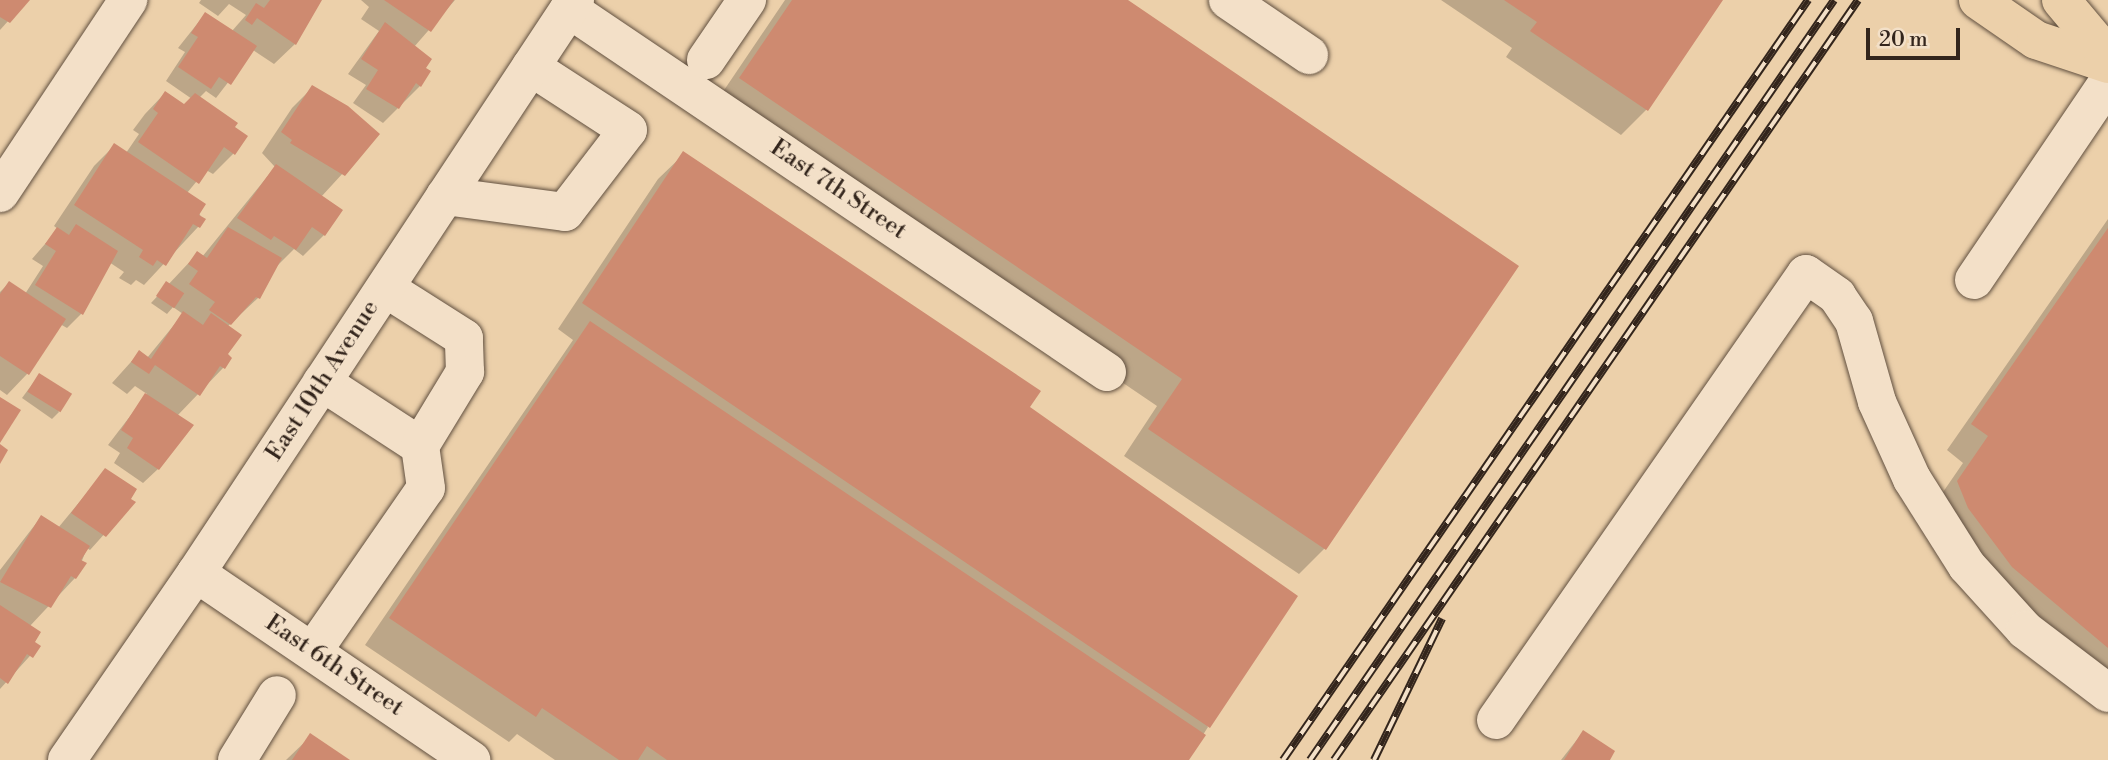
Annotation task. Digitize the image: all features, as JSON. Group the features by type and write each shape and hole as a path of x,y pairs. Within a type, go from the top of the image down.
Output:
{"main road":[{"path":"1978,0 2036,40 2108,64"},
{"path":"2061,0 2108,56"}],"street":[{"path":"0,193 128,0"},
{"path":"706,60 747,0"},
{"path":"1227,0 1309,55"},
{"name":"East 10th Avenue","path":"68,760 196,573 572,5"},
{"name":"East 7th Street","path":"572,5 1107,372"},
{"path":"445,196 565,212 628,130 531,67"},
{"path":"1974,279 2108,82"},
{"path":"1496,720 1806,274 1837,296 1854,321 1877,402 1912,479 1967,566 2025,630 2108,693"},
{"path":"313,651 426,488 420,446 465,372 464,338 385,288"},
{"path":"322,382 420,446"},
{"name":"East 6th Street","path":"196,573 471,760"},
{"path":"237,760 277,695"}],"building":[{"path":"0,0 30,0 10,23 0,17"},
{"path":"270,0 322,0 296,45 257,18 252,25 245,20 256,3 264,8"},
{"path":"384,0 454,0 431,32"},
{"path":"792,0 1128,0 1519,266 1326,550 1148,429 1182,379 739,78"},
{"path":"1504,0 1723,0 1648,111 1530,31 1537,22"},
{"path":"205,12 257,46 231,85 219,77 211,89 178,67 198,37 191,33"},
{"path":"385,22 432,59 426,68 431,71 421,87 416,83 399,109 366,89 378,70 361,59"},
{"path":"312,85 348,106 380,134 345,176 290,143 292,140 281,132"},
{"path":"165,91 184,104 195,93 238,123 235,127 248,136 235,155 224,147 199,184 138,142 158,113 153,109"},
{"path":"114,143 206,204 199,215 206,219 200,228 193,224 166,266 157,260 153,266 139,257 143,250 74,205"},
{"path":"683,151 1041,391 1030,407 1298,596 1210,728 582,303"},
{"path":"276,164 343,210 325,236 312,227 296,250 274,236 271,240 237,218"},
{"path":"76,224 118,251 83,315 35,285 56,251 45,244 57,227 69,235"},
{"path":"228,227 282,258 260,299 256,297 231,325 209,310 215,302 189,284 198,271 188,264 197,251 207,258"},
{"path":"2108,228 2108,648 2012,567 1968,508 1957,481 1988,436 1971,424"},
{"path":"9,281 66,319 29,375 0,356 0,294"},
{"path":"166,281 184,293 174,308 156,296"},
{"path":"183,311 203,325 211,313 242,335 228,354 232,358 225,369 220,366 200,396 155,365 149,374 131,362 139,350 151,359"},
{"path":"590,321 1206,735 1189,760 667,760 647,746 638,760 619,760 542,708 536,717 389,618"},
{"path":"39,373 72,394 60,412 27,392"},
{"path":"145,393 194,425 159,470 127,448 133,438 121,430"},
{"path":"0,397 21,410 0,443"},
{"path":"0,444 8,450 0,464"},
{"path":"105,468 137,489 131,499 136,502 106,537 71,513"},
{"path":"41,515 90,546 81,560 87,563 76,579 71,576 51,608 0,582"},
{"path":"0,605 41,632 35,642 41,646 33,658 27,654 8,684 0,678"},
{"path":"1583,730 1615,751 1610,760 1564,760"},
{"path":"310,733 350,760 292,760"}],"railway":[{"path":"1283,760 1808,0"},
{"path":"1310,760 1834,0"},
{"path":"1334,760 1858,0"},
{"path":"1374,760 1442,619"}]}
